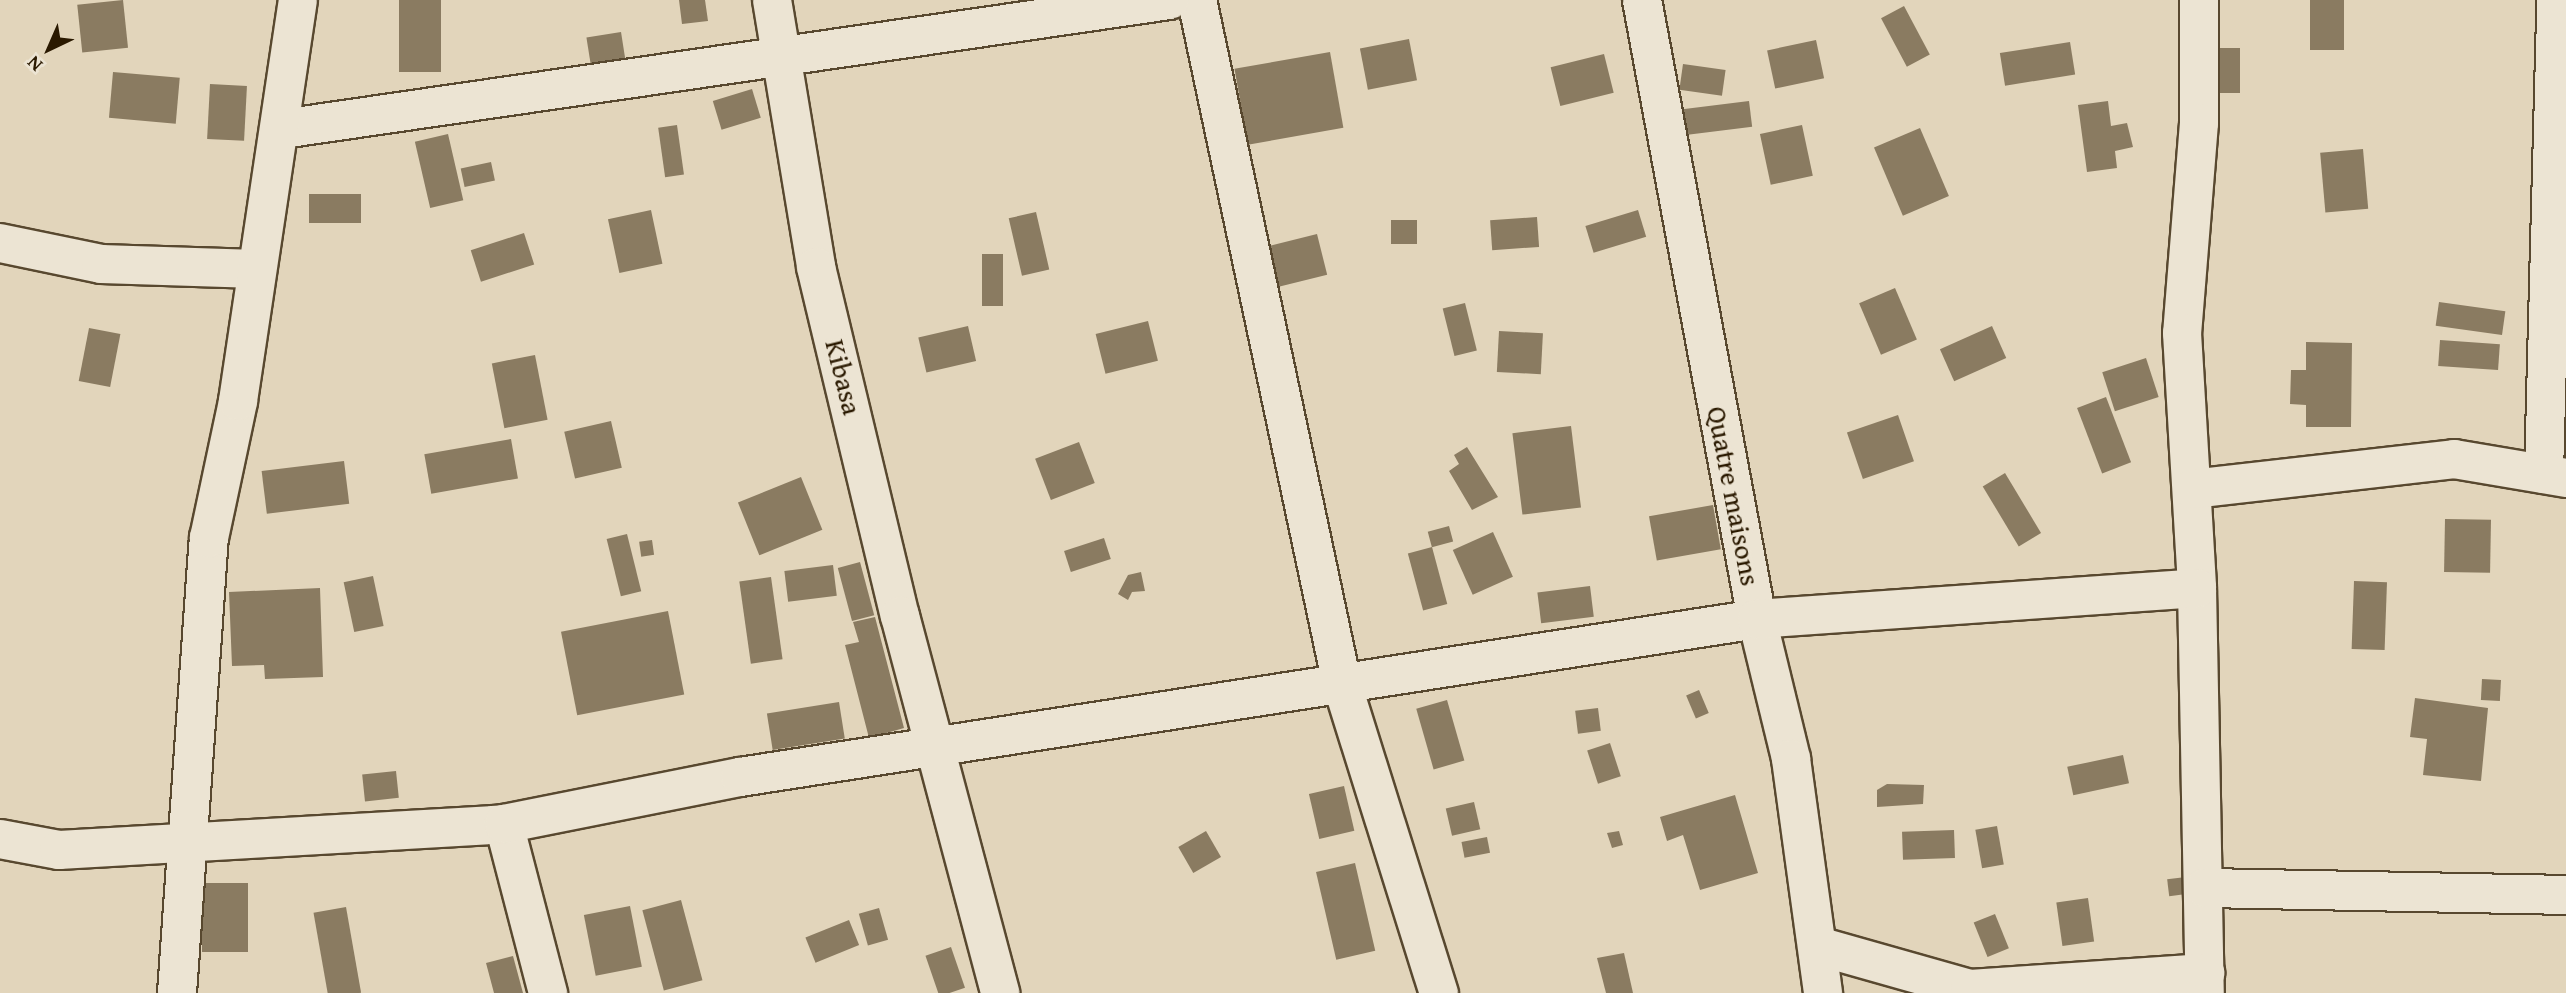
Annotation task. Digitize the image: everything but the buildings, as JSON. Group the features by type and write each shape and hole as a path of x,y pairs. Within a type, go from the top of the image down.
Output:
{"street":[{"path":"177,993 209,538 282,129 298,0"},
{"name":"Kibasa","path":"772,0 816,267 900,616 939,750 1000,993"},
{"path":"282,129 782,60 1170,0"},
{"path":"1196,0 1342,684 1439,993"},
{"name":"Quatre maisons","path":"1642,0 1757,619 1791,759 1823,993"},
{"path":"1818,946 1970,989 2205,983 2197,588 2183,264 2199,122 2199,0"},
{"path":"2192,489 2455,459 2555,476 2556,0"},
{"path":"0,243 101,264 257,269"},
{"path":"0,839 59,850 504,824 740,777 939,750 1757,619 2197,588"},
{"path":"504,824 548,993"},
{"path":"2205,888 2566,895"}]}
